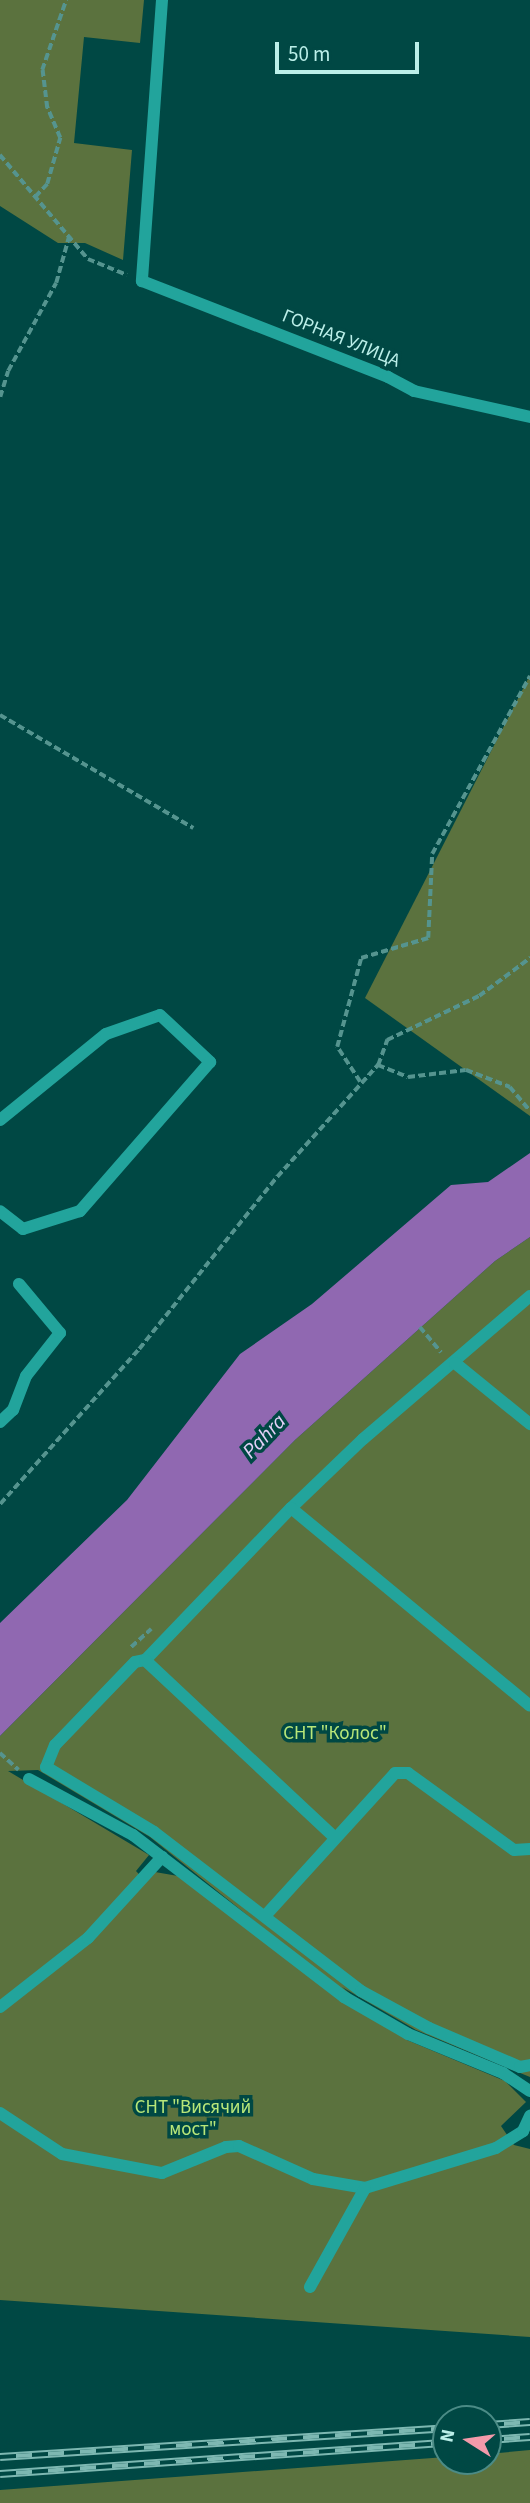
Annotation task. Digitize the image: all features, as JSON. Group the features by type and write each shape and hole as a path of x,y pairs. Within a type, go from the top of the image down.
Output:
{"street":[{"path":"142,281 162,0"},
{"name":"ГОРНАЯ УЛИЦА","path":"142,281 388,377 414,391 530,417"},
{"path":"0,1120 106,1034 160,1014 210,1062 80,1211 23,1229 0,1211"},
{"path":"0,1422 13,1410 26,1376 60,1332 19,1284"},
{"path":"530,1296 455,1363 363,1439 291,1508 145,1660 135,1662 55,1745 46,1767 154,1832 361,1991 429,2028 520,2067 530,2065"},
{"path":"455,1363 530,1424"},
{"path":"291,1508 530,1706"},
{"path":"145,1660 335,1838"},
{"path":"265,1916 394,1773 408,1773 514,1850 530,1849"},
{"path":"29,1779 134,1835 344,1997 408,2034 503,2073 530,2091"},
{"path":"0,2007 88,1938 162,1857"},
{"path":"0,2113 62,2154 162,2173 226,2147 239,2146 313,2179 365,2188 496,2148 526,2136 530,2116"},
{"path":"310,2287 365,2188"}],"path":[{"path":"35,197 47,184 60,138 47,108 42,70 66,0"},
{"path":"0,155 88,259 142,281"},
{"path":"0,397 8,371 56,283 68,236"},
{"path":"360,1083 337,1047 361,958 428,938 432,854 530,676"},
{"path":"0,715 194,828"},
{"path":"0,1504 139,1349 360,1083 378,1065 387,1040 480,996 530,958"},
{"path":"378,1065 408,1077 466,1070 510,1087 530,1111"},
{"path":"420,1327 441,1352"},
{"path":"0,1753 15,1767"}],"green space":[{"path":"0,0 144,0 140,43 84,37 74,143 132,150 123,260 85,243 58,243 0,206"},
{"path":"530,675 530,1116 365,998"},
{"path":"530,1237 530,2077 416,2030 342,1987 407,2040 505,2081 526,2102 501,2126 514,2145 530,2149 530,2337 0,2300 0,1736 295,1440 495,1261","holes":["38,1770 150,1837 278,1940 178,1876 155,1872 146,1882 136,1871 149,1855 8,1771"]},
{"path":"530,2450 530,2503 0,2503 0,2490 432,2458 432,2475 502,2475 502,2453"}],"water":[{"name":"Pahra","path":"530,1153 530,1237 495,1261 295,1440 0,1736 0,1623 127,1500 240,1354 312,1304 451,1185 488,1182"}],"railway":[{"path":"502,2424 530,2422"},
{"path":"0,2457 432,2429"},
{"path":"502,2439 530,2437"},
{"path":"0,2474 432,2444"}],"park label":[{"name":"СНТ \"Колос\"","path":"335,1734"},
{"name":"СНТ \"Висячий мост\"","path":"193,2119"}]}
